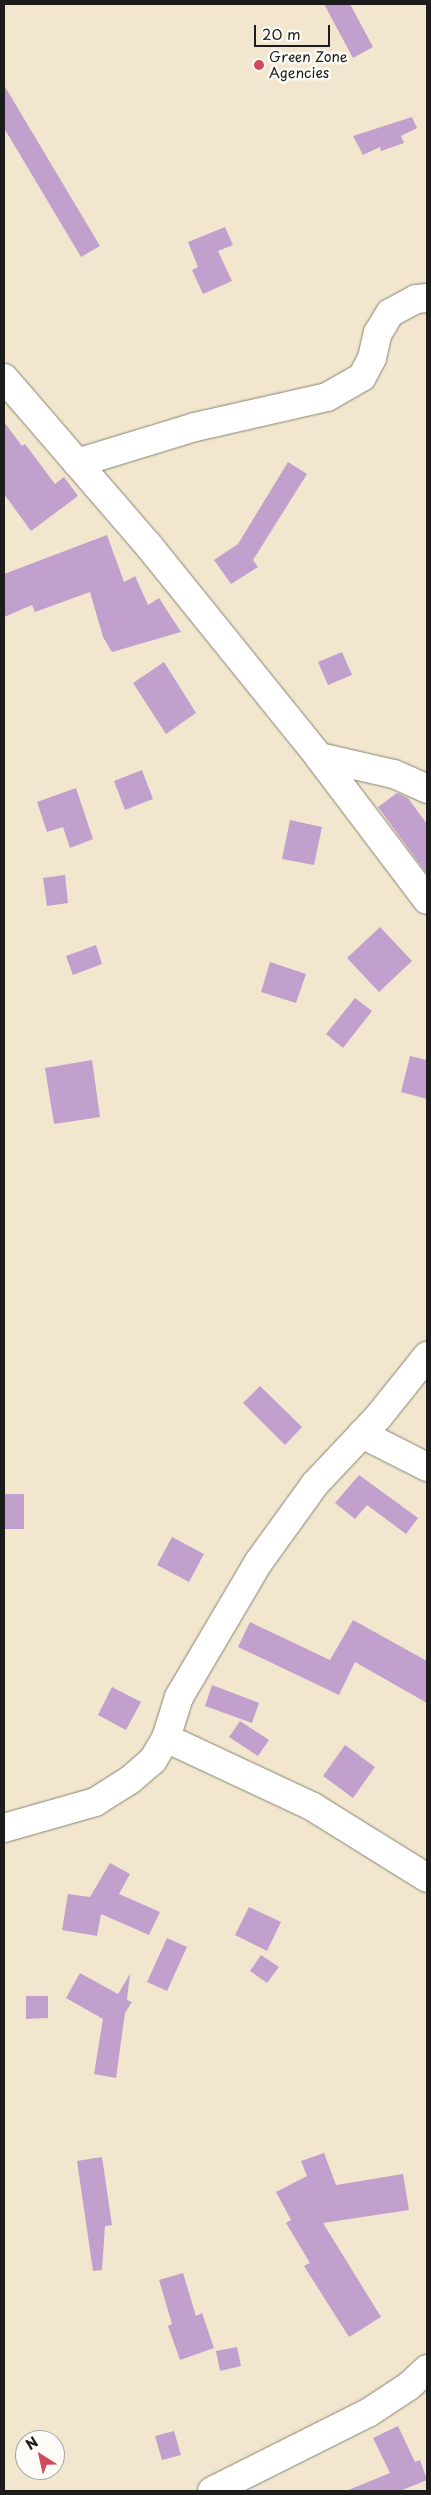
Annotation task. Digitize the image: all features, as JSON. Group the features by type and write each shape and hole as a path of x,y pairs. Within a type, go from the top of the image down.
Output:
{"street":[{"path":"77,463 195,427 327,397 362,377 372,358 378,333 390,313 416,299 427,298"},
{"path":"4,378 149,546 319,757 427,900"},
{"path":"319,757 394,774 427,789"},
{"path":"4,1828 95,1802 130,1780 153,1760 166,1738 179,1697 258,1563 315,1484 362,1434 427,1356"},
{"path":"362,1434 427,1467"},
{"path":"166,1738 313,1807 427,1878"},
{"path":"212,2491 368,2413 409,2386 427,2369"}],"building":[{"path":"324,4 350,4 373,47 353,58"},
{"path":"4,85 100,246 81,257 4,128"},
{"path":"412,117 417,128 401,136 404,143 381,151 380,147 363,155 353,136"},
{"path":"225,227 233,245 218,251 232,281 203,294 192,270 198,267 188,242"},
{"path":"4,422 22,446 25,444 55,484 64,477 78,496 31,531 4,494"},
{"path":"288,462 307,474 253,560 258,567 231,584 214,560 238,544"},
{"path":"107,535 124,582 135,576 148,605 159,598 181,632 112,652 103,637 90,592 35,612 32,605 4,617 4,574"},
{"path":"342,652 352,675 328,685 318,662"},
{"path":"164,662 196,713 166,734 133,683"},
{"path":"142,770 153,799 125,810 114,781"},
{"path":"76,788 93,839 70,848 63,827 47,832 37,802"},
{"path":"397,793 408,798 427,824 427,874 378,807"},
{"path":"290,820 322,827 314,865 282,859"},
{"path":"65,875 68,903 47,906 43,878"},
{"path":"380,927 412,961 379,992 347,958"},
{"path":"96,945 102,964 73,975 66,956"},
{"path":"270,962 306,974 296,1003 261,992"},
{"path":"355,998 372,1011 343,1048 326,1034"},
{"path":"410,1056 427,1060 427,1099 401,1092"},
{"path":"92,1060 100,1117 54,1124 45,1068"},
{"path":"260,1386 302,1427 285,1445 243,1403"},
{"path":"359,1475 418,1518 406,1534 367,1505 355,1519 335,1503"},
{"path":"4,1494 24,1494 24,1529 4,1529"},
{"path":"172,1537 204,1554 189,1582 157,1565"},
{"path":"353,1620 427,1661 427,1703 355,1662 339,1695 238,1647 250,1622 330,1660"},
{"path":"212,1685 259,1703 252,1723 205,1706"},
{"path":"112,1687 141,1702 126,1730 98,1715"},
{"path":"240,1721 269,1740 258,1756 229,1737"},
{"path":"345,1745 375,1767 353,1798 323,1776"},
{"path":"110,1863 130,1874 119,1894 160,1912 149,1935 101,1914 97,1936 62,1930 68,1894 90,1897"},
{"path":"249,1907 281,1922 267,1951 235,1935"},
{"path":"167,1938 187,1947 167,1991 147,1982"},
{"path":"261,1955 279,1967 267,1983 250,1971"},
{"path":"80,1973 118,1994 130,1974 127,2000 132,2002 125,2013 116,2078 94,2074 103,2019 66,1998"},
{"path":"26,1996 48,1996 48,2018 26,2019"},
{"path":"324,2153 336,2185 403,2174 409,2210 323,2223 381,2317 349,2337 304,2266 310,2263 286,2223 291,2220 276,2192 307,2176 301,2161"},
{"path":"102,2157 112,2225 105,2226 102,2270 93,2271 77,2161"},
{"path":"183,2273 196,2316 202,2313 214,2348 180,2360 168,2326 172,2324 159,2280"},
{"path":"237,2347 241,2366 220,2371 216,2351"},
{"path":"398,2426 415,2462 420,2460 427,2480 400,2491 346,2491 390,2473 373,2438"},
{"path":"174,2431 181,2455 162,2460 155,2436"}],"place":[{"name":"Green Zone Agencies","path":"259,65"}]}
